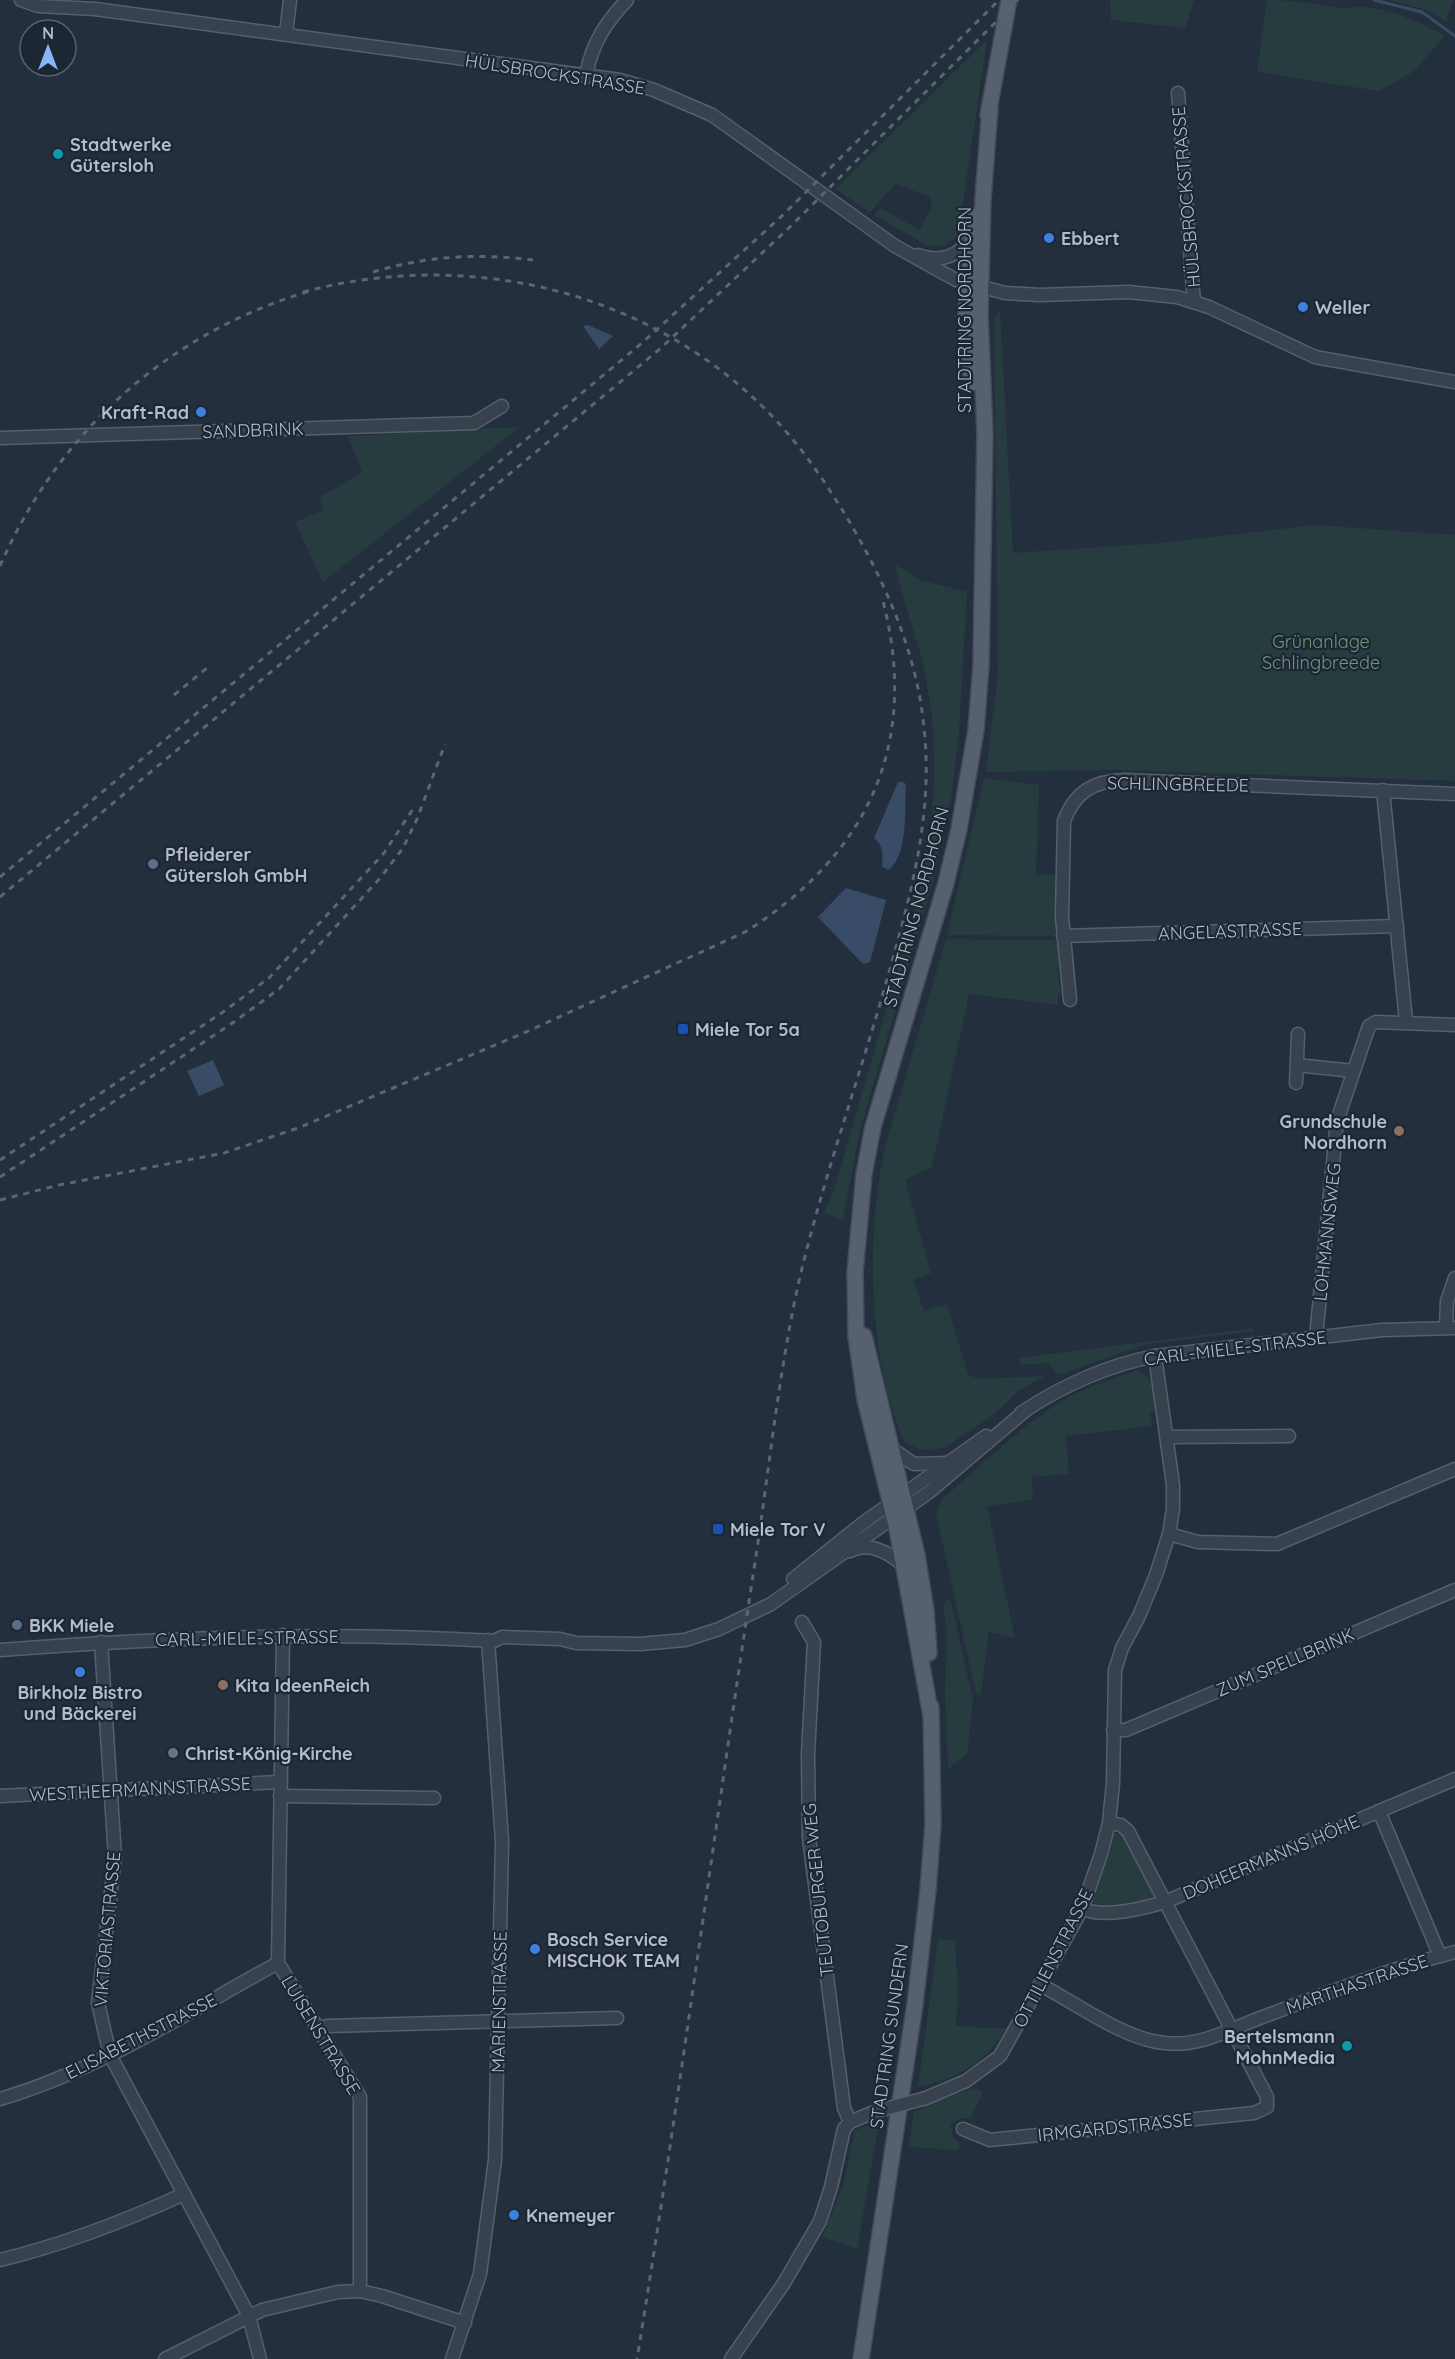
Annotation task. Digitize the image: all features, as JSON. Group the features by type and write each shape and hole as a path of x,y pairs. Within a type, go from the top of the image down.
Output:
{"main road":[{"name":"STADTRING NORDHORN","path":"976,286 971,238 979,168 1009,0"},
{"name":"STADTRING NORDHORN","path":"898,1506 865,1399 856,1336 855,1272 864,1174 873,1127 946,883 959,829 975,742 981,665 981,512 972,365 966,325 976,286 990,107"},
{"name":"STADTRING NORDHORN","path":"855,1307 892,1449 898,1506"},
{"name":"STADTRING SUNDERN","path":"898,1506 904,1566 931,1716"},
{"name":"STADTRING SUNDERN","path":"861,2359 915,2004 933,1824 926,1611 898,1506"}],"street":[{"name":"HÜLSBROCKSTRASSE","path":"21,0 38,6 75,7 620,80 654,90 712,115 895,246 936,271 976,286 1040,296 1144,293 1194,302 1315,357 1455,382"},
{"name":"HÜLSBROCKSTRASSE","path":"58,0 75,7"},
{"path":"286,34 290,0"},
{"path":"586,75 590,53 605,23 627,0"},
{"name":"HÜLSBROCKSTRASSE","path":"1178,93 1194,302"},
{"name":"STADTRING NORDHORN","path":"895,246 930,259 938,259 951,257 971,238"},
{"name":"SANDBRINK","path":"0,438 474,423 502,406"},
{"name":"SCHLINGBREEDE","path":"1070,1000 1063,936 1064,821 1077,796 1096,784 1124,780 1455,794"},
{"path":"1383,790 1406,1021"},
{"name":"ANGELASTRASSE","path":"1063,936 1397,926"},
{"name":"LOHMANNSWEG","path":"1316,1337 1337,1121 1369,1026 1376,1022 1406,1021 1455,1024"},
{"path":"1296,1083 1298,1034"},
{"path":"1297,1065 1353,1071"},
{"path":"1450,1328 1447,1301 1455,1278"},
{"name":"CARL-MIELE-STRASSE","path":"0,1650 195,1636 283,1635 491,1640 502,1637 561,1639 576,1643 640,1644 685,1640 719,1629 755,1612 838,1557 950,1463 1026,1410 1089,1375 1124,1362 1155,1356 1393,1329 1450,1328"},
{"name":"OTTILIENSTRASSE","path":"850,2122 874,2112 926,2098 966,2082 995,2061 1010,2042 1082,1909 1109,1823 1113,1783 1115,1670 1122,1648 1139,1617 1156,1575 1169,1534 1173,1485 1155,1356"},
{"name":"CARL-MIELE-STRASSE","path":"755,1612 767,1599 898,1506 967,1462 1026,1410"},
{"path":"1167,1437 1289,1436"},
{"path":"892,1449 914,1464 950,1463"},
{"path":"1169,1534 1198,1542 1277,1544 1455,1469"},
{"path":"838,1557 854,1549 867,1548 882,1551 904,1566"},
{"name":"ZUM SPELLBRINK","path":"1113,1730 1126,1730 1455,1590"},
{"name":"TEUTOBURGER WEG","path":"802,1622 814,1642 808,1754 809,1838 844,2108 850,2122"},
{"name":"LUISENSTRASSE","path":"283,1635 278,1963 360,2097 360,2291"},
{"name":"MARIENSTRASSE","path":"452,2359 480,2274 495,2160 502,1841 491,1640"},
{"name":"VIKTORIASTRASSE","path":"101,1642 115,1857 98,1991 99,2017 110,2055 249,2316 260,2359"},
{"name":"DOHEERMANNS HÖHE","path":"1082,1909 1090,1912 1123,1911 1165,1902 1455,1779"},
{"name":"WESTHEERMANNSTRASSE","path":"0,1796 279,1782"},
{"path":"280,1796 434,1798"},
{"name":"MARTHASTRASSE","path":"1379,1811 1440,1956"},
{"path":"1109,1823 1120,1825 1128,1831 1233,2031"},
{"name":"MARTHASTRASSE","path":"1041,1985 1121,2030 1153,2041 1191,2043 1233,2031 1257,2019 1455,1952"},
{"name":"ELISABETHSTRASSE","path":"0,2099 26,2092 110,2055 278,1963"},
{"path":"320,2029 327,2026 617,2018"},
{"name":"IRMGARDSTRASSE","path":"963,2129 990,2140 1254,2113 1267,2107 1267,2097 1233,2031"},
{"path":"731,2359 784,2283 820,2221 831,2187 844,2129 850,2122"},
{"path":"0,2260 51,2248 114,2226 184,2194"},
{"path":"165,2359 249,2316 338,2292 360,2291 465,2323"}],"green space":[{"path":"1110,0 1194,0 1185,28 1111,20"},
{"path":"1267,0 1293,1 1338,8 1363,7 1385,10 1416,21 1445,36 1413,72 1379,91 1257,72"},
{"path":"1389,0 1453,0 1446,21 1423,9"},
{"path":"987,40 958,236 944,246 926,245 874,215 881,208 919,230 932,208 930,197 895,184 870,212 835,189"},
{"name":"Grünanlage Schlingbreede","path":"1000,311 1013,553 1162,543 1315,525 1455,535 1455,781 1116,770 986,772 998,672 994,318"},
{"path":"520,427 323,582 295,522 324,510 320,497 362,472 348,436"},
{"path":"895,564 920,580 967,592 959,733 952,791 933,881 859,1134 843,1220 824,1213 834,1190 919,896 932,809 934,752 929,694 920,652"},
{"path":"984,778 1039,785 1036,875 1057,875 1058,936 947,935"},
{"path":"946,939 1059,940 1061,965 1057,968 1061,992 1058,994 1058,1005 969,994 932,1167 905,1180 931,1273 913,1280 924,1311 947,1304 968,1375 979,1379 1045,1376 1018,1391 995,1414 944,1448 922,1450 905,1443 892,1410 877,1336 873,1257 879,1182 885,1147"},
{"path":"1254,1328 1254,1331 1147,1344 1058,1375 1048,1363 1021,1365 1018,1358"},
{"path":"1138,1370 1148,1378 1152,1388 1155,1411 1150,1412 1152,1426 1066,1436 1069,1474 1032,1477 1033,1500 987,1506 1015,1638 989,1632 981,1696 976,1693 936,1514 941,1500 1015,1436 1062,1401 1089,1387"},
{"path":"950,1598 973,1700 967,1754 948,1769 945,1693 947,1633 943,1604"},
{"path":"1122,1833 1156,1898 1123,1906 1095,1904 1092,1900 1110,1853 1114,1834"},
{"path":"938,1939 955,1941 958,1989 956,2026 1006,2029 988,2053 969,2068 946,2079 918,2087"},
{"path":"976,2088 983,2092 970,2119 962,2118 950,2124 953,2137 959,2142 959,2150 909,2147 914,2111 924,2109 925,2104"},
{"path":"879,2122 857,2249 822,2237 843,2186 855,2130"}],"water":[{"path":"588,325 613,336 599,349 583,326"},
{"path":"898,782 904,782 906,786 903,842 900,853 889,870 882,867 883,855 874,838"},
{"path":"846,888 886,900 870,962 863,964 818,917"},
{"path":"213,1060 224,1085 199,1096 187,1071"}],"waterway":[{"path":"1374,0 1422,12 1455,36"}],"railway":[{"path":"0,877 642,343 784,214 999,0"},
{"path":"0,897 661,348 793,224 1018,0"},
{"path":"373,272 413,262 452,257 533,260"},
{"path":"303,292 366,280 429,275 492,279 554,290 613,310 670,337 723,372 771,415 792,438 846,516 874,566 897,618 907,645 920,700 924,728 926,789 919,848 899,936 820,1201 791,1318 682,2068 637,2359"},
{"path":"0,566 24,517 53,472 87,431 124,394 165,361 210,333 258,309 310,291"},
{"path":"0,1200 59,1185 224,1153 298,1128 526,1032 745,932 788,902 824,868 852,831 874,791 888,748 894,702 893,653 883,601"},
{"path":"174,695 207,668"},
{"path":"0,1177 234,1022 279,989 381,877 403,848 417,819 445,744"},
{"path":"0,1160 223,1012 269,978 384,853 415,806"}],"place":[{"name":"Stadtwerke Gütersloh","path":"58,154"},
{"name":"Ebbert","path":"1049,238"},
{"name":"Weller","path":"1303,307"},
{"name":"Kraft-Rad","path":"201,412"},
{"name":"Pfleiderer Gütersloh GmbH","path":"153,864"},
{"name":"Miele Tor 5a","path":"683,1029"},
{"name":"Grundschule Nordhorn","path":"1399,1131"},
{"name":"Miele Tor V","path":"718,1529"},
{"name":"BKK Miele","path":"17,1625"},
{"name":"Birkholz Bistro und Bäckerei","path":"80,1672"},
{"name":"Kita IdeenReich","path":"223,1685"},
{"name":"Christ-König-Kirche","path":"173,1753"},
{"name":"Bosch Service MISCHOK TEAM","path":"535,1949"},
{"name":"Bertelsmann MohnMedia","path":"1347,2046"},
{"name":"Knemeyer","path":"514,2215"}]}
